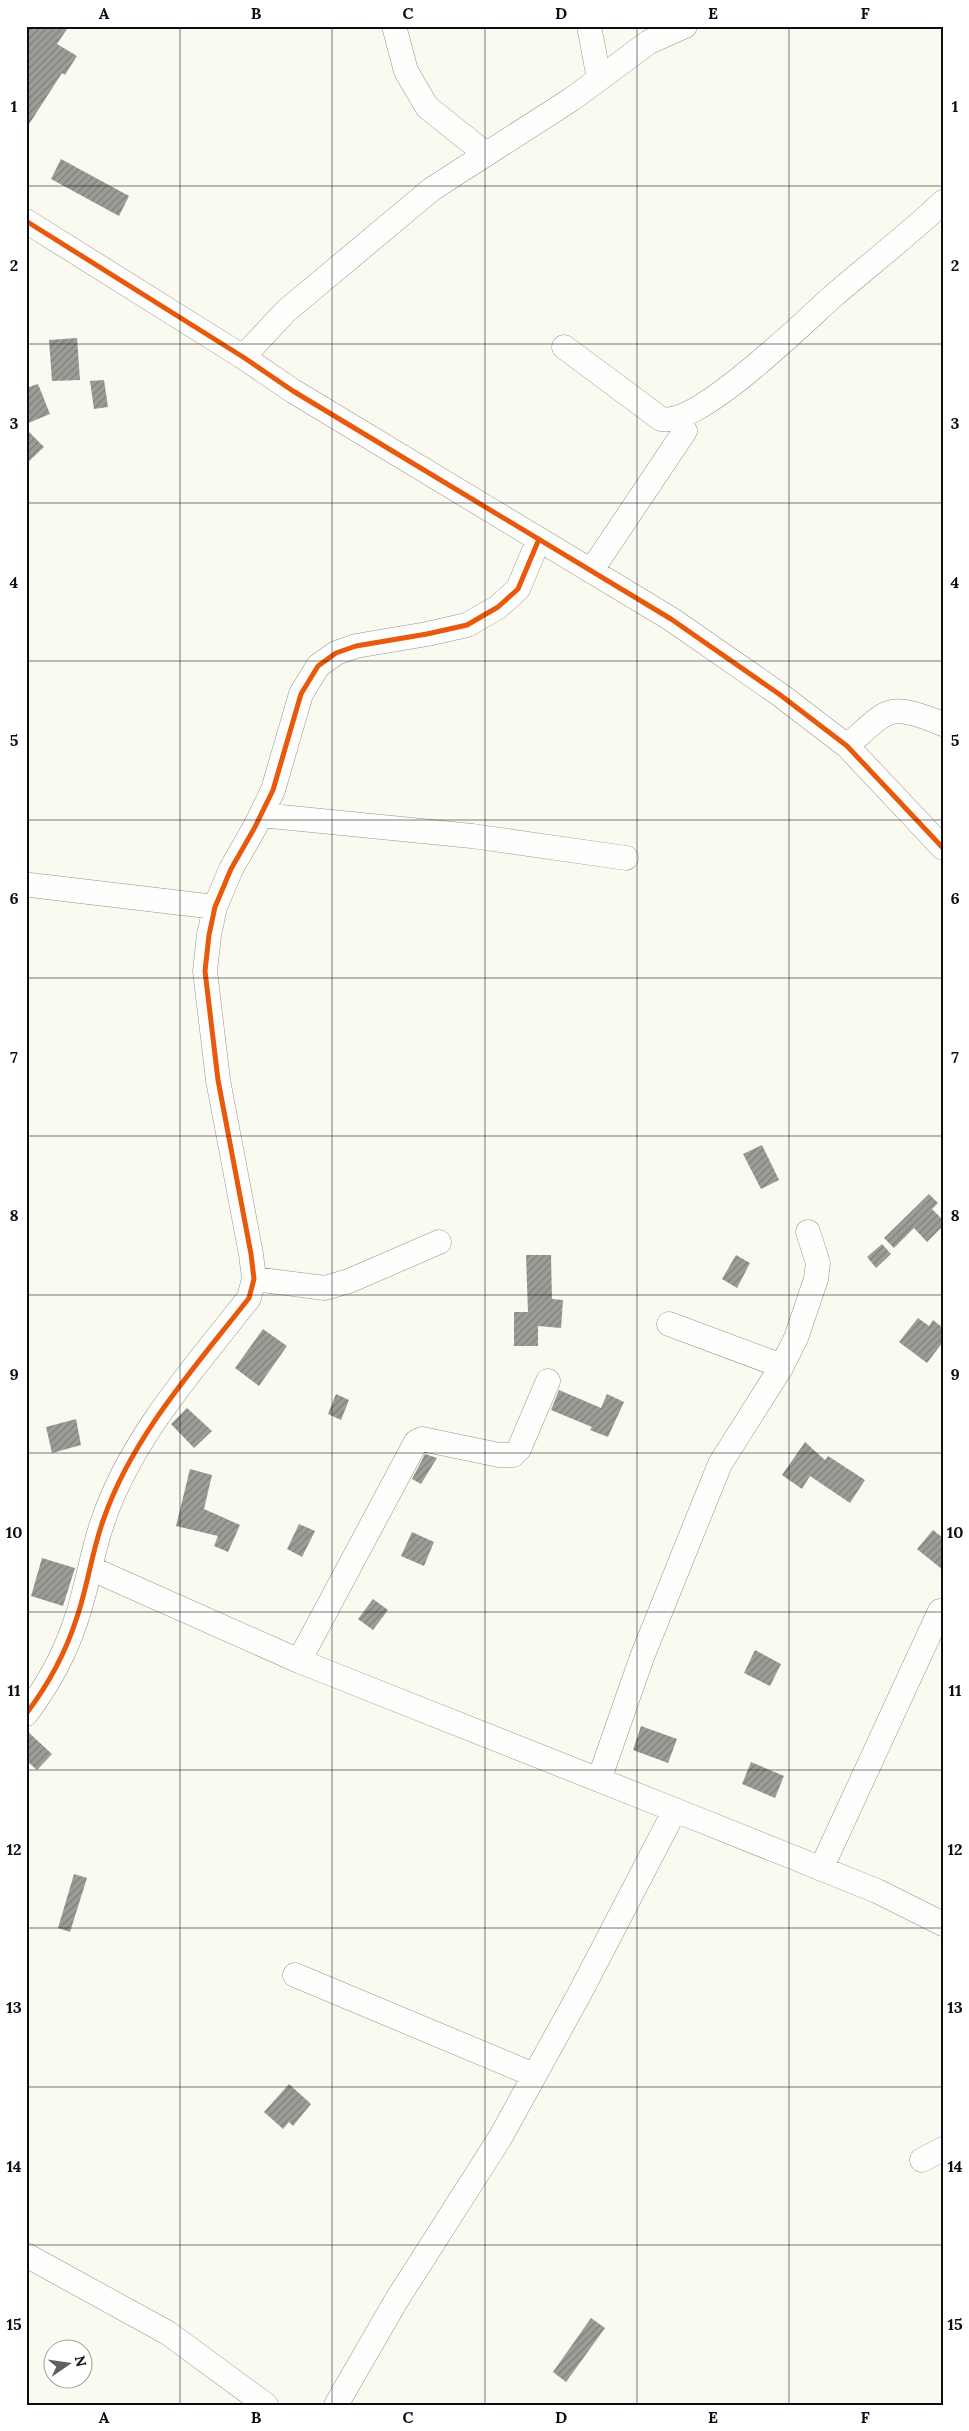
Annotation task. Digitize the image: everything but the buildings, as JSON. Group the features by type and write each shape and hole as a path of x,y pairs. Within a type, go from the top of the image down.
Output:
{"street":[{"path":"394,26 406,71 428,107 486,154"},
{"path":"589,26 599,79"},
{"path":"243,358 286,312 432,189 599,79 649,42 685,26"},
{"path":"564,347 661,419 677,418 755,368 832,297 943,202"},
{"path":"26,221 293,391 671,619 779,694 847,746 943,848"},
{"path":"591,571 685,431 677,418"},
{"path":"26,1714 42,1692 64,1650 77,1617 104,1518 124,1474 150,1429 249,1298 254,1279 218,1080 205,971 209,935 215,907 231,869 273,790 300,694 318,666 336,653 356,646 427,634 467,624 498,607 518,589 539,539"},
{"path":"847,746 884,713 895,711 910,712 943,724"},
{"path":"260,815 472,836 626,858"},
{"path":"30,886 215,907"},
{"path":"599,1780 642,1657 720,1464 782,1366 796,1338 816,1279 818,1263 808,1232"},
{"path":"254,1279 325,1288 349,1281 439,1242"},
{"path":"669,1324 782,1366"},
{"path":"299,1661 416,1442 422,1439 499,1455 513,1455 519,1449 548,1381"},
{"path":"90,1568 299,1661 877,1891 943,1924"},
{"path":"821,1869 940,1611"},
{"path":"336,2405 396,2301 500,2138 581,1992 674,1810"},
{"path":"295,1975 534,2075"},
{"path":"26,2255 168,2333 266,2405"}],"cycle path":[{"path":"26,221 243,357 293,391 671,619 779,694 847,746 943,848"},
{"path":"26,1714 49,1680 73,1630 104,1518 131,1458 187,1376 249,1298 254,1279 251,1254 218,1080 205,971 209,935 215,907 231,869 273,790 301,694 318,666 336,653 356,646 467,625 498,607 518,589 539,539"}]}
